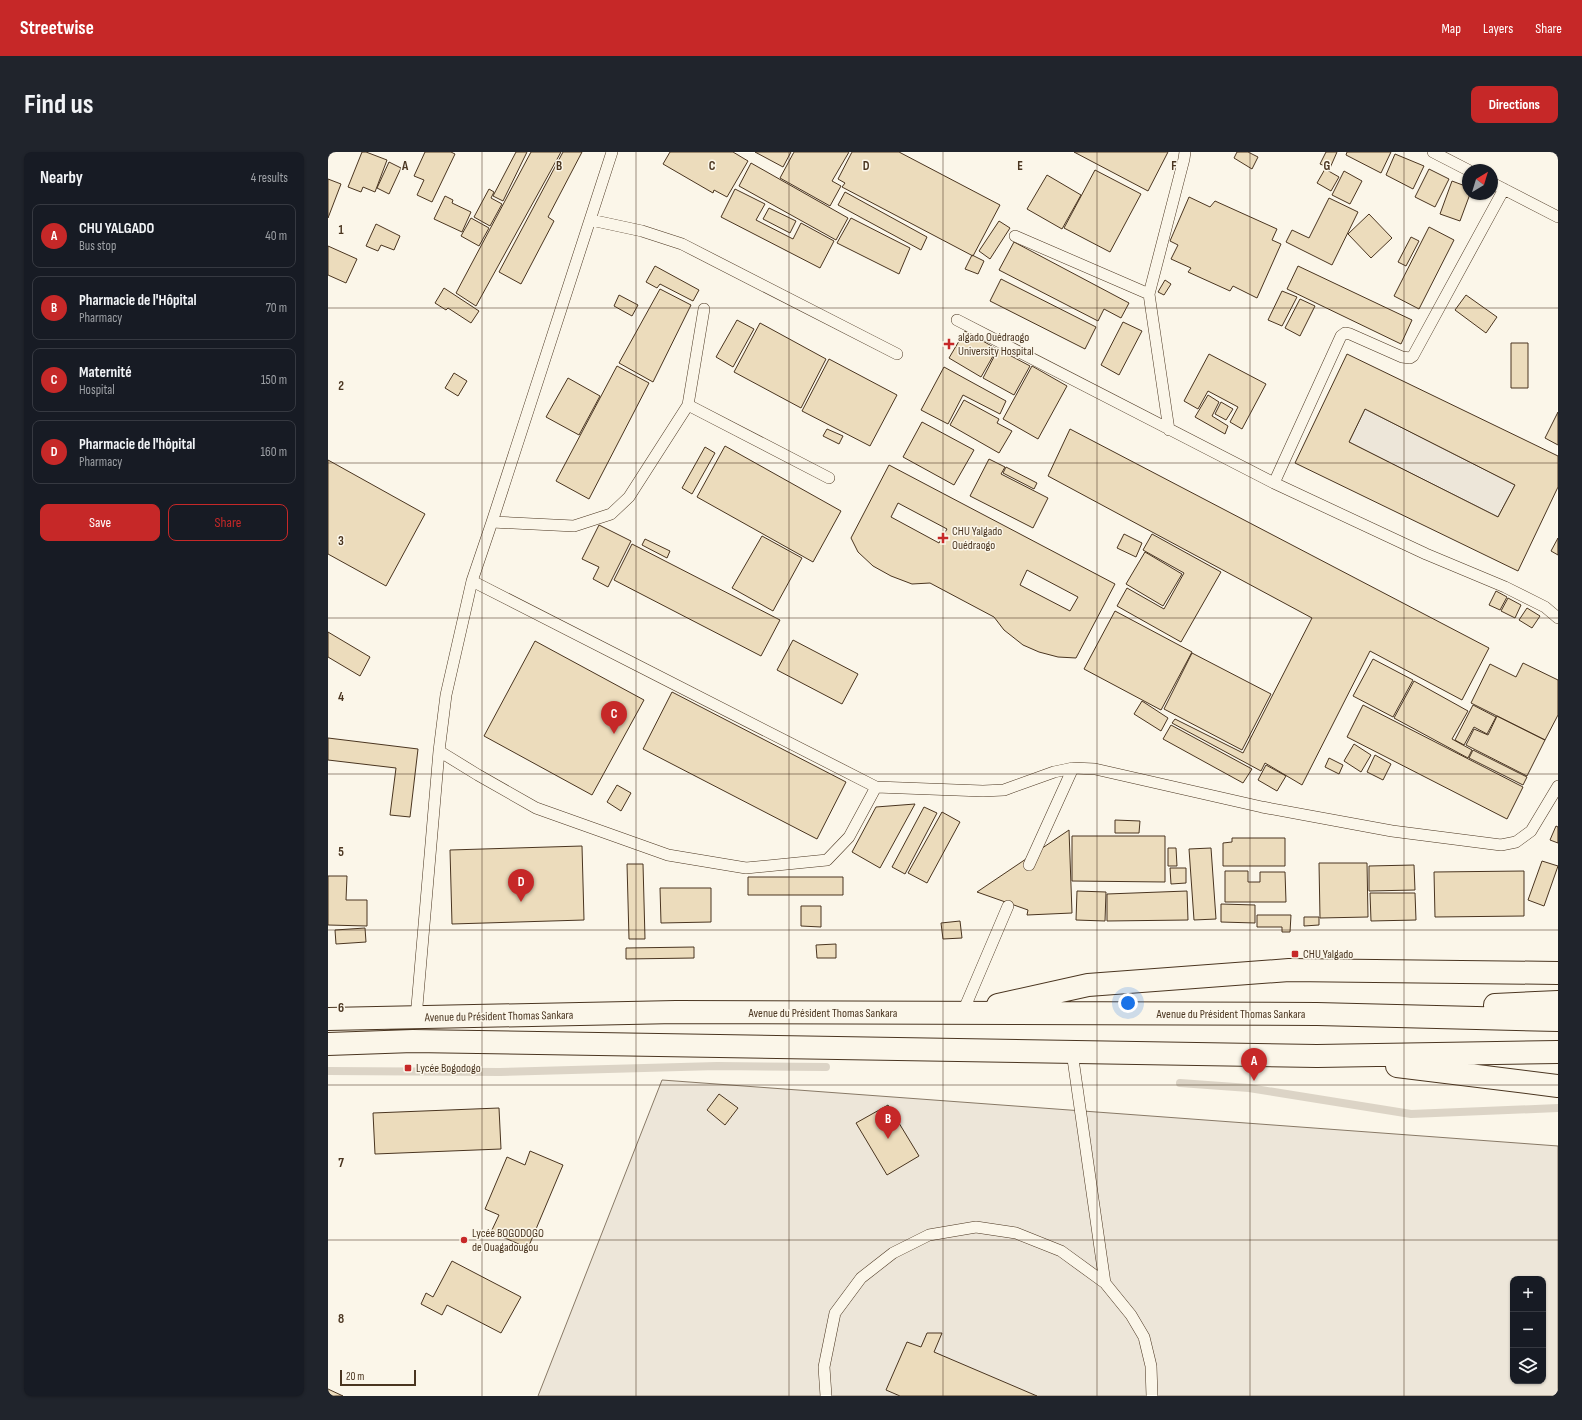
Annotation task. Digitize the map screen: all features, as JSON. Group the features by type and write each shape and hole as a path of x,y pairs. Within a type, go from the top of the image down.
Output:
{"highway":[{"path":"962,1014 1088,985 1289,970 1558,973"},
{"path":"1317,1014 1558,1002"},
{"name":"Avenue du Président Thomas Sankara","path":"328,1019 676,1012 1317,1014"},
{"path":"1317,1014 1558,1020"},
{"name":"Avenue du Président Thomas Sankara","path":"328,1044 413,1041 1317,1056"},
{"path":"1317,1056 1558,1052"},
{"path":"1317,1056 1558,1086"}],"lane":[{"path":"416,1018 439,751 446,696 472,581 612,152"},
{"path":"1168,430 1149,294 1185,152"},
{"path":"1433,152 1462,167"},
{"path":"1498,186 1558,216"},
{"path":"1274,483 1341,336 1345,333 1350,334 1402,357 1410,358 1413,356 1504,189"},
{"path":"591,220 642,231 682,244 897,354"},
{"path":"1015,236 1149,294"},
{"path":"492,522 574,526 610,514 629,497 688,405 704,309"},
{"path":"957,320 1168,430 1274,483 1426,554 1505,587 1544,607 1558,618"},
{"path":"688,405 829,478"},
{"path":"472,581 876,787 983,791 1004,790 1054,772 1073,768 1095,769 1262,807 1392,831 1501,845 1516,842 1531,831 1558,786"},
{"path":"439,751 536,808 668,855 746,868 827,860 849,837 876,787"},
{"path":"1029,865 1073,768"},
{"path":"962,1014 1008,906"},
{"path":"1072,1052 1105,1283"},
{"path":"826,1396 824,1367 835,1313 860,1278 892,1253 929,1235 976,1226 1016,1233 1061,1251 1105,1283 1131,1315 1144,1337 1151,1366 1152,1396"}],"shaded area":[{"path":"1365,409 1515,485 1498,517 1349,442"},
{"path":"662,1080 1558,1146 1558,1396 538,1396"}],"building":[{"path":"362,152 366,152 387,160 375,192 363,187 361,192 348,187"},
{"path":"425,152 451,152 455,154 432,202 417,195 424,180 414,176"},
{"path":"516,152 527,152 503,201 493,196"},
{"path":"531,152 561,152 476,306 456,293"},
{"path":"563,152 582,152 548,217 554,221 521,284 499,272"},
{"path":"670,152 733,152 748,161 727,197 714,190 713,193 663,164"},
{"path":"755,152 791,152 783,167"},
{"path":"794,152 849,152 832,181 841,186 830,206 780,178"},
{"path":"852,152 899,152 1000,205 973,256 842,187 845,183 838,179"},
{"path":"1074,152 1168,152 1148,191"},
{"path":"1237,152 1248,152 1258,157 1252,169 1234,158"},
{"path":"1326,152 1337,152 1330,168 1320,164"},
{"path":"1347,152 1391,152 1381,173 1346,155"},
{"path":"1395,154 1424,166 1413,189 1386,175"},
{"path":"389,162 401,168 389,194 377,188"},
{"path":"751,163 848,218 836,240 739,186"},
{"path":"1325,169 1339,177 1331,191 1317,183"},
{"path":"1429,169 1449,179 1435,207 1415,197"},
{"path":"1095,170 1141,194 1110,252 1064,228"},
{"path":"1344,171 1362,181 1350,204 1332,195"},
{"path":"1047,175 1081,195 1062,229 1027,209"},
{"path":"328,179 341,184 328,218"},
{"path":"1452,181 1462,185 1462,200 1468,200 1460,221 1440,214"},
{"path":"489,189 494,192 491,198 502,204 490,226 474,217"},
{"path":"735,189 765,204 756,220 793,239 801,223 834,241 820,268 721,217"},
{"path":"845,192 927,237 921,250 838,205"},
{"path":"445,196 453,200 452,203 471,212 462,232 434,219"},
{"path":"1189,197 1210,207 1215,201 1277,229 1272,240 1281,244 1257,298 1233,286 1230,291 1188,272 1191,268 1171,259 1178,245 1170,241"},
{"path":"1329,198 1358,212 1332,265 1286,242 1292,230 1309,238"},
{"path":"769,208 796,221 790,233 763,219"},
{"path":"1369,214 1392,238 1371,258 1348,234"},
{"path":"471,218 489,228 479,246 461,236"},
{"path":"851,218 910,248 899,274 837,243"},
{"path":"999,221 1010,228 990,259 979,251"},
{"path":"376,224 400,236 394,250 381,245 378,251 366,246"},
{"path":"1429,227 1454,240 1419,309 1394,296"},
{"path":"1411,237 1419,241 1406,266 1398,262"},
{"path":"1014,242 1129,303 1121,318 1104,309 1098,321 999,270"},
{"path":"328,246 357,259 346,283 328,275"},
{"path":"972,255 984,261 978,274 965,269"},
{"path":"655,266 699,290 693,301 660,284 657,288 646,282"},
{"path":"1298,266 1412,320 1401,344 1287,289"},
{"path":"1001,279 1096,327 1085,349 990,301"},
{"path":"1165,280 1171,284 1164,295 1158,292"},
{"path":"444,288 479,311 471,323 448,308 446,310 435,303"},
{"path":"660,289 691,305 653,382 619,363"},
{"path":"1282,291 1297,297 1282,326 1268,320"},
{"path":"619,295 638,305 632,316 614,306"},
{"path":"1466,295 1497,317 1486,333 1455,310"},
{"path":"1300,299 1315,306 1300,336 1285,328"},
{"path":"737,320 754,329 733,367 716,357"},
{"path":"1123,322 1142,331 1119,375 1101,365"},
{"path":"760,323 826,359 801,408 734,372"},
{"path":"965,331 997,349 981,377 949,358"},
{"path":"1511,343 1528,343 1528,388 1511,388"},
{"path":"998,349 1030,366 1014,395 983,378"},
{"path":"1209,354 1266,384 1242,429 1230,422 1238,407 1208,391 1198,409 1184,401"},
{"path":"1347,354 1558,456 1558,487 1518,571 1295,463","holes":["1365,409 1515,485 1498,517 1349,442"]},
{"path":"829,359 897,395 870,446 802,411"},
{"path":"617,366 649,383 589,499 556,481"},
{"path":"1032,366 1067,386 1038,439 1003,419"},
{"path":"944,367 1006,401 1000,414 963,395 948,424 921,410"},
{"path":"454,373 467,381 458,396 445,388"},
{"path":"568,378 600,396 579,435 546,417"},
{"path":"1208,395 1219,402 1212,416 1228,426 1225,434 1195,417"},
{"path":"964,400 999,419 997,423 1012,431 999,453 950,425"},
{"path":"1221,402 1233,409 1226,420 1215,414"},
{"path":"1558,412 1558,445 1545,438"},
{"path":"922,422 974,450 954,485 903,457"},
{"path":"827,429 843,436 839,444 823,436"},
{"path":"1070,429 1489,648 1462,700 1370,651 1302,785 1265,763 1261,771 1172,723 1175,719 1243,753 1312,618 1048,476"},
{"path":"725,446 841,511 813,562 697,497"},
{"path":"705,447 715,453 692,494 682,488"},
{"path":"989,459 1005,467 1001,474 1048,498 1033,528 970,496"},
{"path":"328,460 425,514 386,586 328,554"},
{"path":"889,465 1115,584 1076,658 1058,657 1039,652 1023,645 1004,630 994,617 930,583 912,584 891,576 873,566 858,552 851,538","holes":["898,503 947,529 939,543 891,517","1027,570 1078,597 1070,611 1020,585"]},
{"path":"1006,467 1037,483 1034,489 1003,473"},
{"path":"599,525 631,541 608,587 593,579 599,567 582,559"},
{"path":"1124,534 1142,543 1136,557 1117,548"},
{"path":"1152,534 1221,572 1181,642 1117,606 1127,588 1164,609 1184,573 1143,550"},
{"path":"762,536 802,558 773,611 732,588"},
{"path":"1558,538 1558,555 1551,551"},
{"path":"645,539 670,551 667,558 642,545"},
{"path":"632,544 780,620 761,656 614,580"},
{"path":"1145,552 1182,574 1163,606 1126,584"},
{"path":"1496,591 1507,597 1500,610 1489,605"},
{"path":"1508,598 1521,605 1515,618 1501,611"},
{"path":"1527,608 1540,616 1532,628 1519,620"},
{"path":"1115,611 1192,652 1161,710 1084,669"},
{"path":"328,632 370,657 360,676 328,657"},
{"path":"793,640 858,674 842,704 777,670"},
{"path":"535,641 644,700 592,795 484,736"},
{"path":"1192,653 1271,694 1242,750 1164,709"},
{"path":"1373,659 1413,680 1393,717 1353,696"},
{"path":"1523,663 1558,680 1558,715 1545,740 1471,703 1490,664 1516,677"},
{"path":"1414,681 1468,711 1452,739 1472,750 1468,758 1394,718"},
{"path":"672,692 846,782 817,839 643,749"},
{"path":"1142,701 1168,718 1161,731 1134,714"},
{"path":"1363,705 1523,787 1507,819 1347,737"},
{"path":"1473,705 1496,717 1487,734 1474,727 1464,745 1455,740"},
{"path":"1497,716 1545,740 1527,776 1466,745 1474,729 1488,735"},
{"path":"1171,725 1252,769 1243,783 1163,739"},
{"path":"328,738 418,749 410,817 390,815 396,768 328,760"},
{"path":"1354,744 1371,755 1361,772 1344,761"},
{"path":"1473,750 1527,777 1523,785 1469,758"},
{"path":"1375,755 1391,764 1383,780 1367,772"},
{"path":"1329,758 1343,765 1339,774 1325,767"},
{"path":"1266,765 1286,776 1277,791 1258,780"},
{"path":"617,785 631,793 621,811 607,802"},
{"path":"915,804 880,868 852,852 876,807"},
{"path":"924,807 937,813 905,874 892,867"},
{"path":"942,812 960,822 927,883 908,873"},
{"path":"1115,820 1140,821 1139,833 1115,833"},
{"path":"1556,826 1558,827 1558,843 1550,840"},
{"path":"1069,830 1072,913 1027,915 1028,910 977,892"},
{"path":"1072,836 1165,836 1165,882 1072,881"},
{"path":"1232,838 1285,838 1285,866 1223,866 1223,843 1232,842"},
{"path":"582,846 584,920 452,924 450,850"},
{"path":"1168,848 1176,848 1177,866 1168,866"},
{"path":"1211,848 1216,919 1194,920 1189,849"},
{"path":"1542,861 1558,866 1544,906 1528,900"},
{"path":"1319,863 1367,863 1368,917 1320,918"},
{"path":"627,864 643,864 645,939 629,939"},
{"path":"1414,865 1415,890 1369,891 1369,866"},
{"path":"1170,868 1186,868 1186,883 1171,884"},
{"path":"1225,871 1248,871 1248,882 1260,882 1260,872 1285,872 1286,902 1225,902"},
{"path":"1524,871 1524,916 1435,917 1434,872"},
{"path":"328,876 347,876 346,900 367,900 367,926 328,925"},
{"path":"748,877 843,877 843,895 748,895"},
{"path":"660,888 711,888 711,922 661,923"},
{"path":"1077,891 1106,892 1105,921 1076,920"},
{"path":"1187,891 1188,920 1107,921 1107,894"},
{"path":"1370,893 1415,893 1416,920 1371,921"},
{"path":"1221,904 1255,905 1255,923 1221,922"},
{"path":"801,906 821,906 821,927 801,926"},
{"path":"1257,915 1291,915 1290,932 1282,932 1282,927 1257,927"},
{"path":"1304,917 1319,917 1319,925 1304,926"},
{"path":"960,921 962,938 943,939 941,923"},
{"path":"365,928 366,942 336,944 335,930"},
{"path":"836,944 836,958 817,958 816,945"},
{"path":"694,947 694,958 626,959 626,948"},
{"path":"719,1094 738,1108 725,1125 707,1110"},
{"path":"888,1105 919,1156 887,1175 856,1123"},
{"path":"499,1108 501,1149 375,1154 373,1113"},
{"path":"530,1151 563,1165 528,1248 491,1232 499,1215 485,1209 507,1157 525,1165"},
{"path":"452,1261 521,1297 501,1333 447,1305 442,1315 421,1304 426,1293 433,1297"},
{"path":"927,1333 942,1333 934,1352 1037,1396 900,1396 886,1390 907,1342 921,1347"},
{"path":"328,1389 343,1396 328,1396"}],"waterway":[{"path":"328,1071 500,1072 717,1066 826,1067"},
{"path":"1180,1083 1249,1088 1411,1114 1558,1108"}],"place":[{"name":"algado Ouédraogo University Hospital","path":"949,344"},
{"name":"CHU Yalgado Ouédraogo","path":"943,538"},
{"name":"Maternité","path":"614,734"},
{"name":"Pharmacie de l'hôpital","path":"521,902"},
{"name":"CHU Yalgado","path":"1295,954"},
{"name":"Lycée Bogodogo","path":"408,1068"},
{"name":"CHU YALGADO","path":"1254,1081"},
{"name":"Pharmacie de l'Hôpital","path":"888,1139"},
{"name":"Lycée BOGODOGO de Ouagadougou","path":"464,1240"}]}
